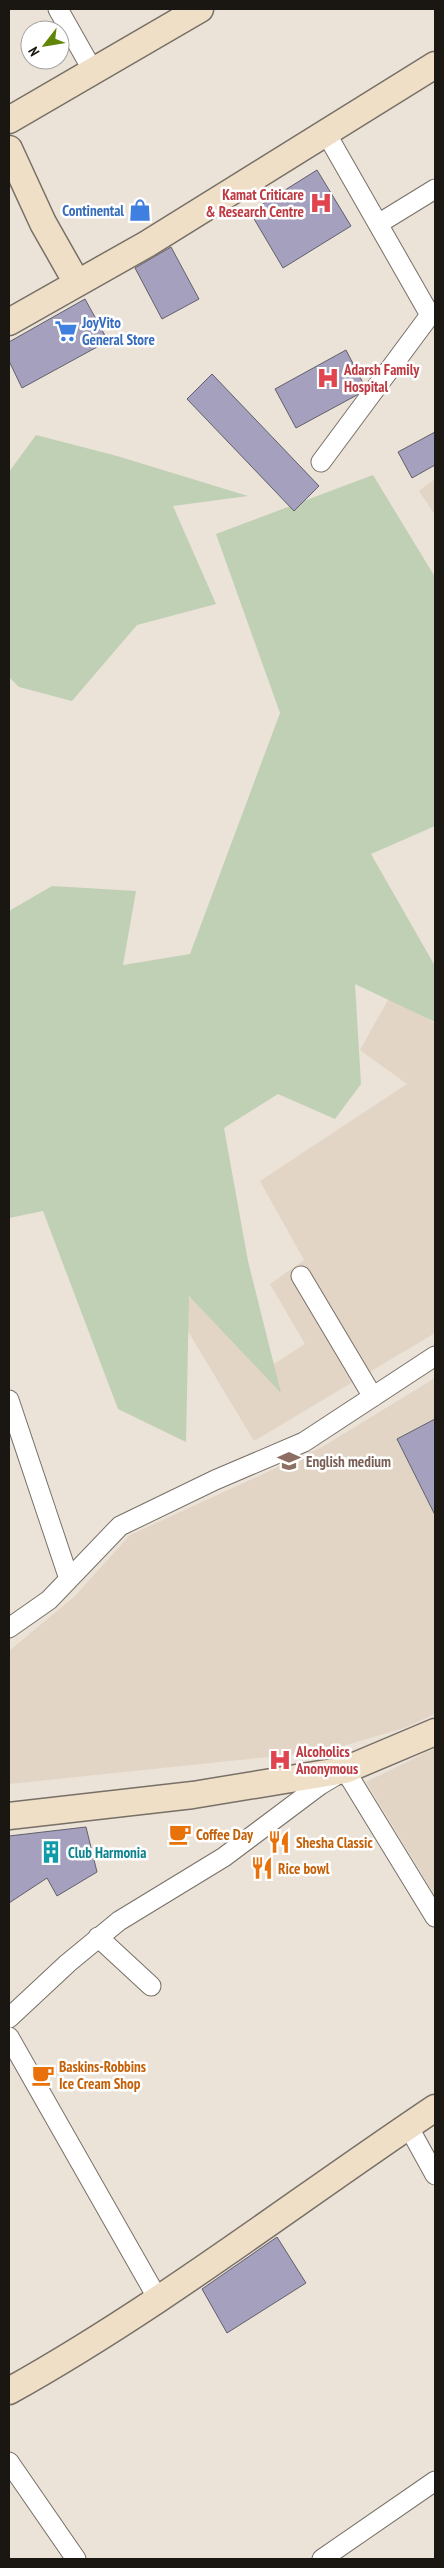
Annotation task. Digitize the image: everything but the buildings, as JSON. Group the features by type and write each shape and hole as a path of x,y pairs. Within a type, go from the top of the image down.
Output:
{"main road":[{"path":"9,120 200,9"},
{"path":"9,322 147,244 435,65"},
{"path":"9,149 43,223 78,283"},
{"path":"9,1816 193,1795 344,1770 435,1732"},
{"path":"9,2391 76,2354 435,2108"}],"street":[{"path":"58,9 93,71"},
{"path":"320,462 430,315 326,132"},
{"path":"378,224 435,189"},
{"path":"301,1276 373,1397"},
{"path":"9,1628 48,1600 120,1526 215,1480 304,1442 435,1356"},
{"path":"9,1400 69,1578"},
{"path":"9,2018 118,1920 224,1857 320,1785 344,1770 435,1918"},
{"path":"98,1937 151,1986"},
{"path":"9,2037 158,2299"},
{"path":"408,2126 435,2175"},
{"path":"9,2462 76,2559"},
{"path":"322,2559 435,2481"}],"shaded area":[{"path":"435,479 435,515 419,491"},
{"path":"392,993 435,1024 435,1333 254,1441 174,1308 213,1284 266,1369 305,1344 270,1284 304,1260 260,1181 407,1084 360,1050"},
{"path":"435,1378 435,1714 404,1728 326,1751 9,1784 9,1651 74,1597 130,1535 322,1447"},
{"path":"435,1748 435,1896 366,1782"}],"green space":[{"path":"36,435 117,456 248,496 173,506 216,604 137,625 72,701 19,687 9,677 9,472"},
{"path":"373,475 435,577 435,826 371,854 435,966 435,1022 355,984 361,1084 335,1119 278,1094 224,1128 248,1261 281,1393 189,1296 186,1442 118,1409 43,1211 9,1218 9,911 52,886 136,891 123,965 190,954 280,713 216,534"}],"place":[{"name":"Kamat Criticare & Research Centre","path":"321,203"},
{"name":"Continental","path":"140,210"},
{"name":"JoyVito General Store","path":"66,331"},
{"name":"Adarsh Family Hospital","path":"328,378"},
{"name":"English medium","path":"289,1461"},
{"name":"Alcoholics Anonymous","path":"280,1760"},
{"name":"Coffee Day","path":"180,1834"},
{"name":"Shesha Classic","path":"279,1842"},
{"name":"Club Harmonia","path":"51,1852"},
{"name":"Rice bowl","path":"262,1868"},
{"name":"Baskins-Robbins Ice Cream Shop","path":"43,2075"}]}
